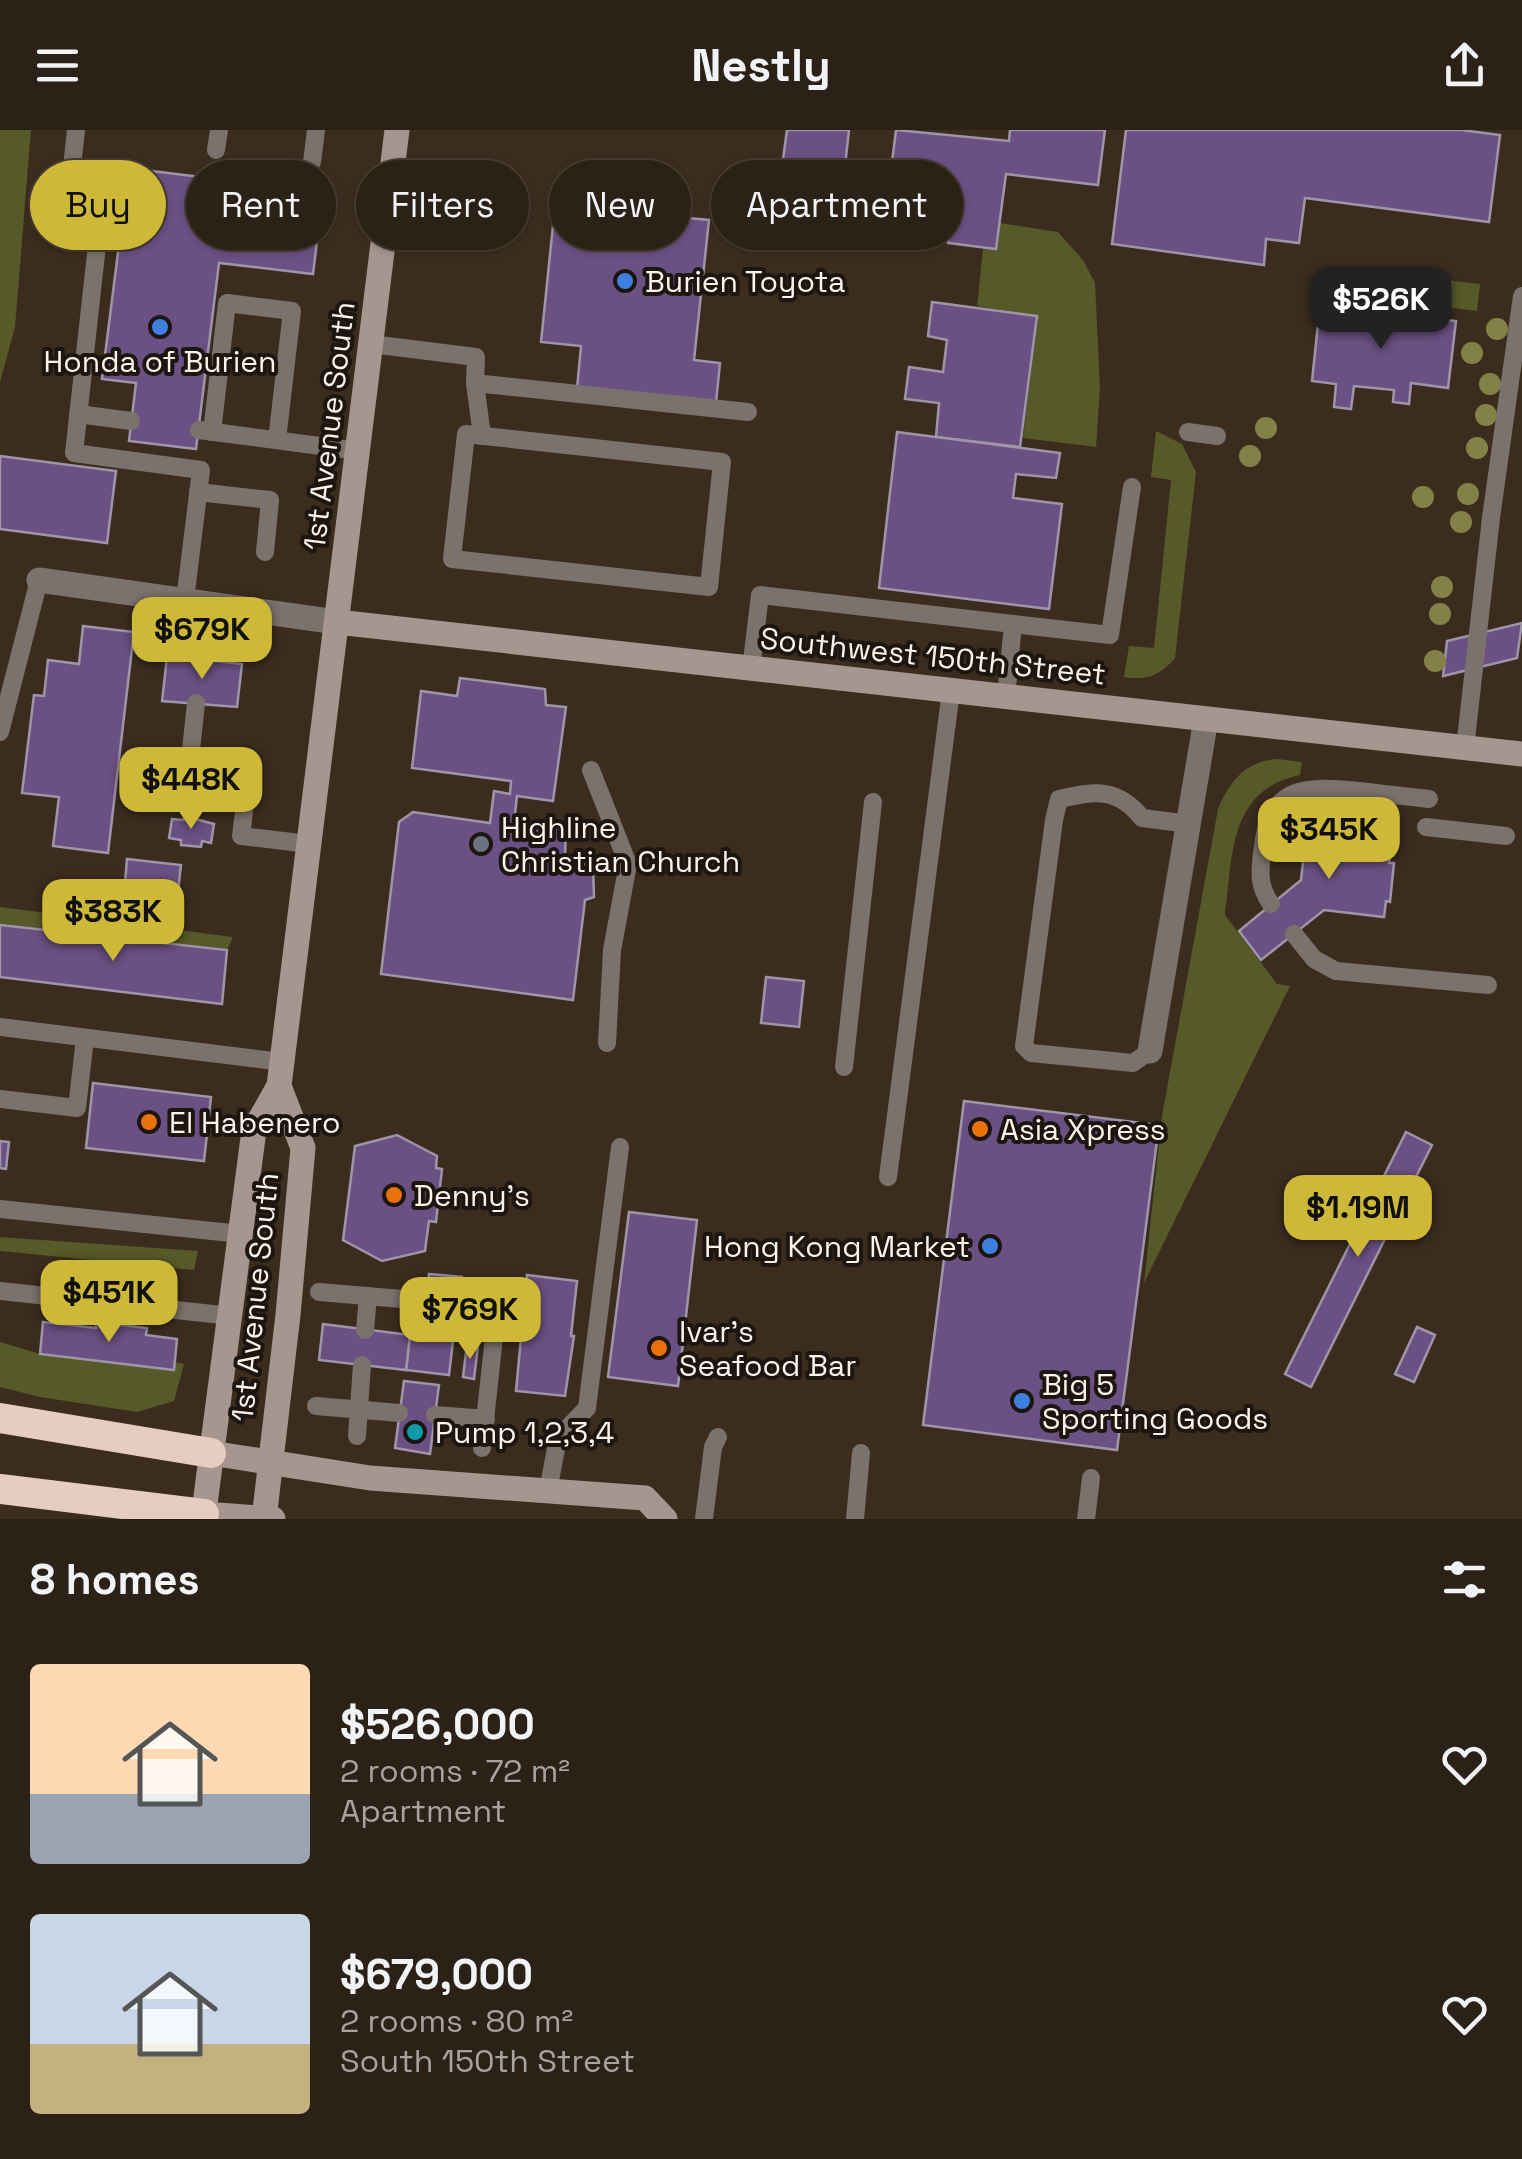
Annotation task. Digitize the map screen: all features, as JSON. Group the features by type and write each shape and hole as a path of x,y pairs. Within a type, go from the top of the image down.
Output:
{"highway":[{"path":"0,1418 211,1453"},
{"path":"0,1489 204,1516"}],"main road":[{"name":"1st Avenue South","path":"393,160 397,130"},
{"name":"1st Avenue South","path":"204,1516 254,1130 280,1074 382,250"},
{"name":"Southwest 150th Street","path":"337,622 1522,754"},
{"name":"1st Avenue South","path":"264,1519 303,1148 280,1074"},
{"path":"211,1453 370,1478 645,1498 665,1519"},
{"path":"204,1516 273,1519"}],"street":[{"path":"40,580 337,622"},
{"path":"1150,1051 1206,720"}],"lane":[{"path":"76,130 70,186 99,227 74,452 200,470 196,602 201,660"},
{"path":"216,150 218,130"},
{"path":"312,160 316,130"},
{"path":"1465,748 1522,296"},
{"path":"277,440 292,311 227,303 205,431 277,440 358,450"},
{"path":"371,344 476,357 482,436"},
{"path":"475,383 748,412"},
{"path":"78,414 132,421"},
{"path":"1188,432 1217,436"},
{"path":"466,434 482,436 722,462 708,587 452,559 466,434"},
{"path":"751,669 760,595 1110,635 1132,487"},
{"path":"198,492 270,500 264,552"},
{"path":"0,732 40,580"},
{"path":"1006,697 1013,624"},
{"path":"888,1177 951,691"},
{"path":"196,703 186,797 245,804 241,836 309,844"},
{"path":"590,770 628,864 612,950 607,1043"},
{"path":"1272,904 1261,890 1259,880 1265,830 1269,816 1288,797 1317,787 1428,799"},
{"path":"1150,1051 1132,1064 1032,1054 1024,1046 1054,820 1059,799 1108,792 1133,806 1142,818 1190,824"},
{"path":"844,1067 872,802"},
{"path":"1426,828 1506,836"},
{"path":"1294,934 1314,959 1336,971 1488,985"},
{"path":"0,1028 85,1038 280,1074"},
{"path":"0,1099 77,1108 85,1038"},
{"path":"548,1491 558,1438 587,1408 620,1147"},
{"path":"0,1209 241,1234"},
{"path":"0,1291 231,1316"},
{"path":"319,1292 414,1300"},
{"path":"365,1330 368,1296"},
{"path":"457,1305 498,1309 482,1448"},
{"path":"357,1436 362,1365"},
{"path":"316,1406 399,1412"},
{"path":"435,1415 486,1419"},
{"path":"704,1519 713,1447 718,1437"},
{"path":"855,1519 862,1453"},
{"path":"1086,1519 1091,1478"}],"green space":[{"path":"0,130 31,130 15,327 0,382"},
{"path":"1000,223 1058,232 1083,260 1095,283 1100,388 1096,447 1023,438 1038,316 977,306 983,249 996,250"},
{"path":"1330,267 1480,284 1477,311 1327,293"},
{"path":"1156,431 1182,444 1196,472 1175,658 1152,675 1132,678 1124,677 1129,646 1154,648 1171,480 1151,477"},
{"path":"1278,759 1302,762 1300,775 1276,783 1247,810 1233,849 1225,915 1277,984 1290,986 1144,1283 1162,1116 1218,809 1240,774 1256,764"},
{"path":"0,907 233,937 227,950 0,925"},
{"path":"0,1237 198,1251 194,1270 0,1251"},
{"path":"0,1342 40,1354 173,1370 174,1362 184,1364 174,1401 137,1412 0,1387"}],"building":[{"path":"787,130 849,130 846,160 783,159"},
{"path":"896,130 1009,141 1010,130 1105,130 1098,185 1006,174 996,249 963,245 963,160 892,160"},
{"path":"1126,130 1461,130 1500,135 1489,222 1305,198 1299,243 1266,239 1264,265 1112,244"},
{"name":"Honda of Burien","path":"166,173 186,175 186,250 316,250 313,274 219,263 196,449 129,441 136,383 102,379 118,250 166,250"},
{"name":"Burien Toyota","path":"691,218 709,220 694,360 720,363 716,403 577,389 581,346 541,342 550,250 691,250"},
{"path":"932,302 1037,316 1020,447 936,437 939,403 905,399 909,367 943,372 947,340 928,336"},
{"path":"1320,305 1456,321 1448,388 1411,383 1409,404 1393,402 1394,390 1354,386 1351,409 1334,407 1336,384 1312,381"},
{"path":"897,432 1060,453 1056,478 1016,474 1013,498 1062,504 1049,609 879,588"},
{"path":"0,456 116,471 107,543 0,529"},
{"path":"1522,623 1517,658 1443,676 1447,641"},
{"path":"83,626 134,632 108,853 53,846 59,797 22,793 34,695 44,696 48,660 79,664"},
{"path":"167,657 242,664 237,707 162,701"},
{"name":"Highline Christian Church","path":"460,678 545,689 546,705 566,707 553,801 517,796 514,822 566,830 565,857 593,867 594,897 585,900 573,1000 381,974 399,822 413,812 490,823 494,791 510,794 511,781 412,768 421,691 457,696"},
{"path":"184,816 214,824 211,843 202,841 201,847 181,845 181,840 169,838 172,819 184,820"},
{"path":"1308,819 1393,828 1390,902 1386,901 1384,917 1324,910 1261,960 1239,931 1301,880"},
{"path":"127,859 181,865 175,917 148,914 150,897 124,894"},
{"path":"0,925 227,950 222,1004 0,977"},
{"path":"766,977 804,981 799,1027 761,1023"},
{"name":"El Habenero","path":"93,1083 211,1097 204,1161 86,1148"},
{"path":"964,1101 1159,1125 1117,1450 923,1425"},
{"path":"1406,1132 1432,1145 1311,1387 1285,1374"},
{"name":"Denny's","path":"397,1135 437,1156 436,1168 442,1169 436,1222 429,1221 425,1251 382,1261 343,1240 355,1146"},
{"path":"0,1141 9,1142 6,1169 0,1168"},
{"path":"629,1212 697,1220 678,1386 608,1377"},
{"path":"429,1274 462,1277 461,1288 428,1284"},
{"path":"527,1275 577,1281 565,1396 516,1391"},
{"path":"416,1284 459,1290 449,1375 406,1370"},
{"path":"43,1322 96,1328 96,1322 147,1328 146,1335 177,1339 174,1370 40,1354"},
{"path":"323,1324 410,1335 406,1370 319,1360"},
{"path":"1417,1327 1435,1335 1414,1382 1395,1374"},
{"path":"467,1344 478,1346 474,1379 463,1377"},
{"name":"Pump 1,2,3,4","path":"404,1381 439,1385 430,1454 395,1448"}],"place":[{"name":"Burien Toyota","path":"625,281"},
{"name":"Honda of Burien","path":"160,327"},
{"name":"Highline Christian Church","path":"481,844"},
{"name":"El Habenero","path":"149,1122"},
{"name":"Asia Xpress","path":"980,1129"},
{"name":"Denny's","path":"394,1195"},
{"name":"Hong Kong Market","path":"990,1246"},
{"name":"Ivar's Seafood Bar","path":"659,1348"},
{"name":"Big 5 Sporting Goods","path":"1022,1401"},
{"name":"Pump 1,2,3,4","path":"415,1432"}]}
